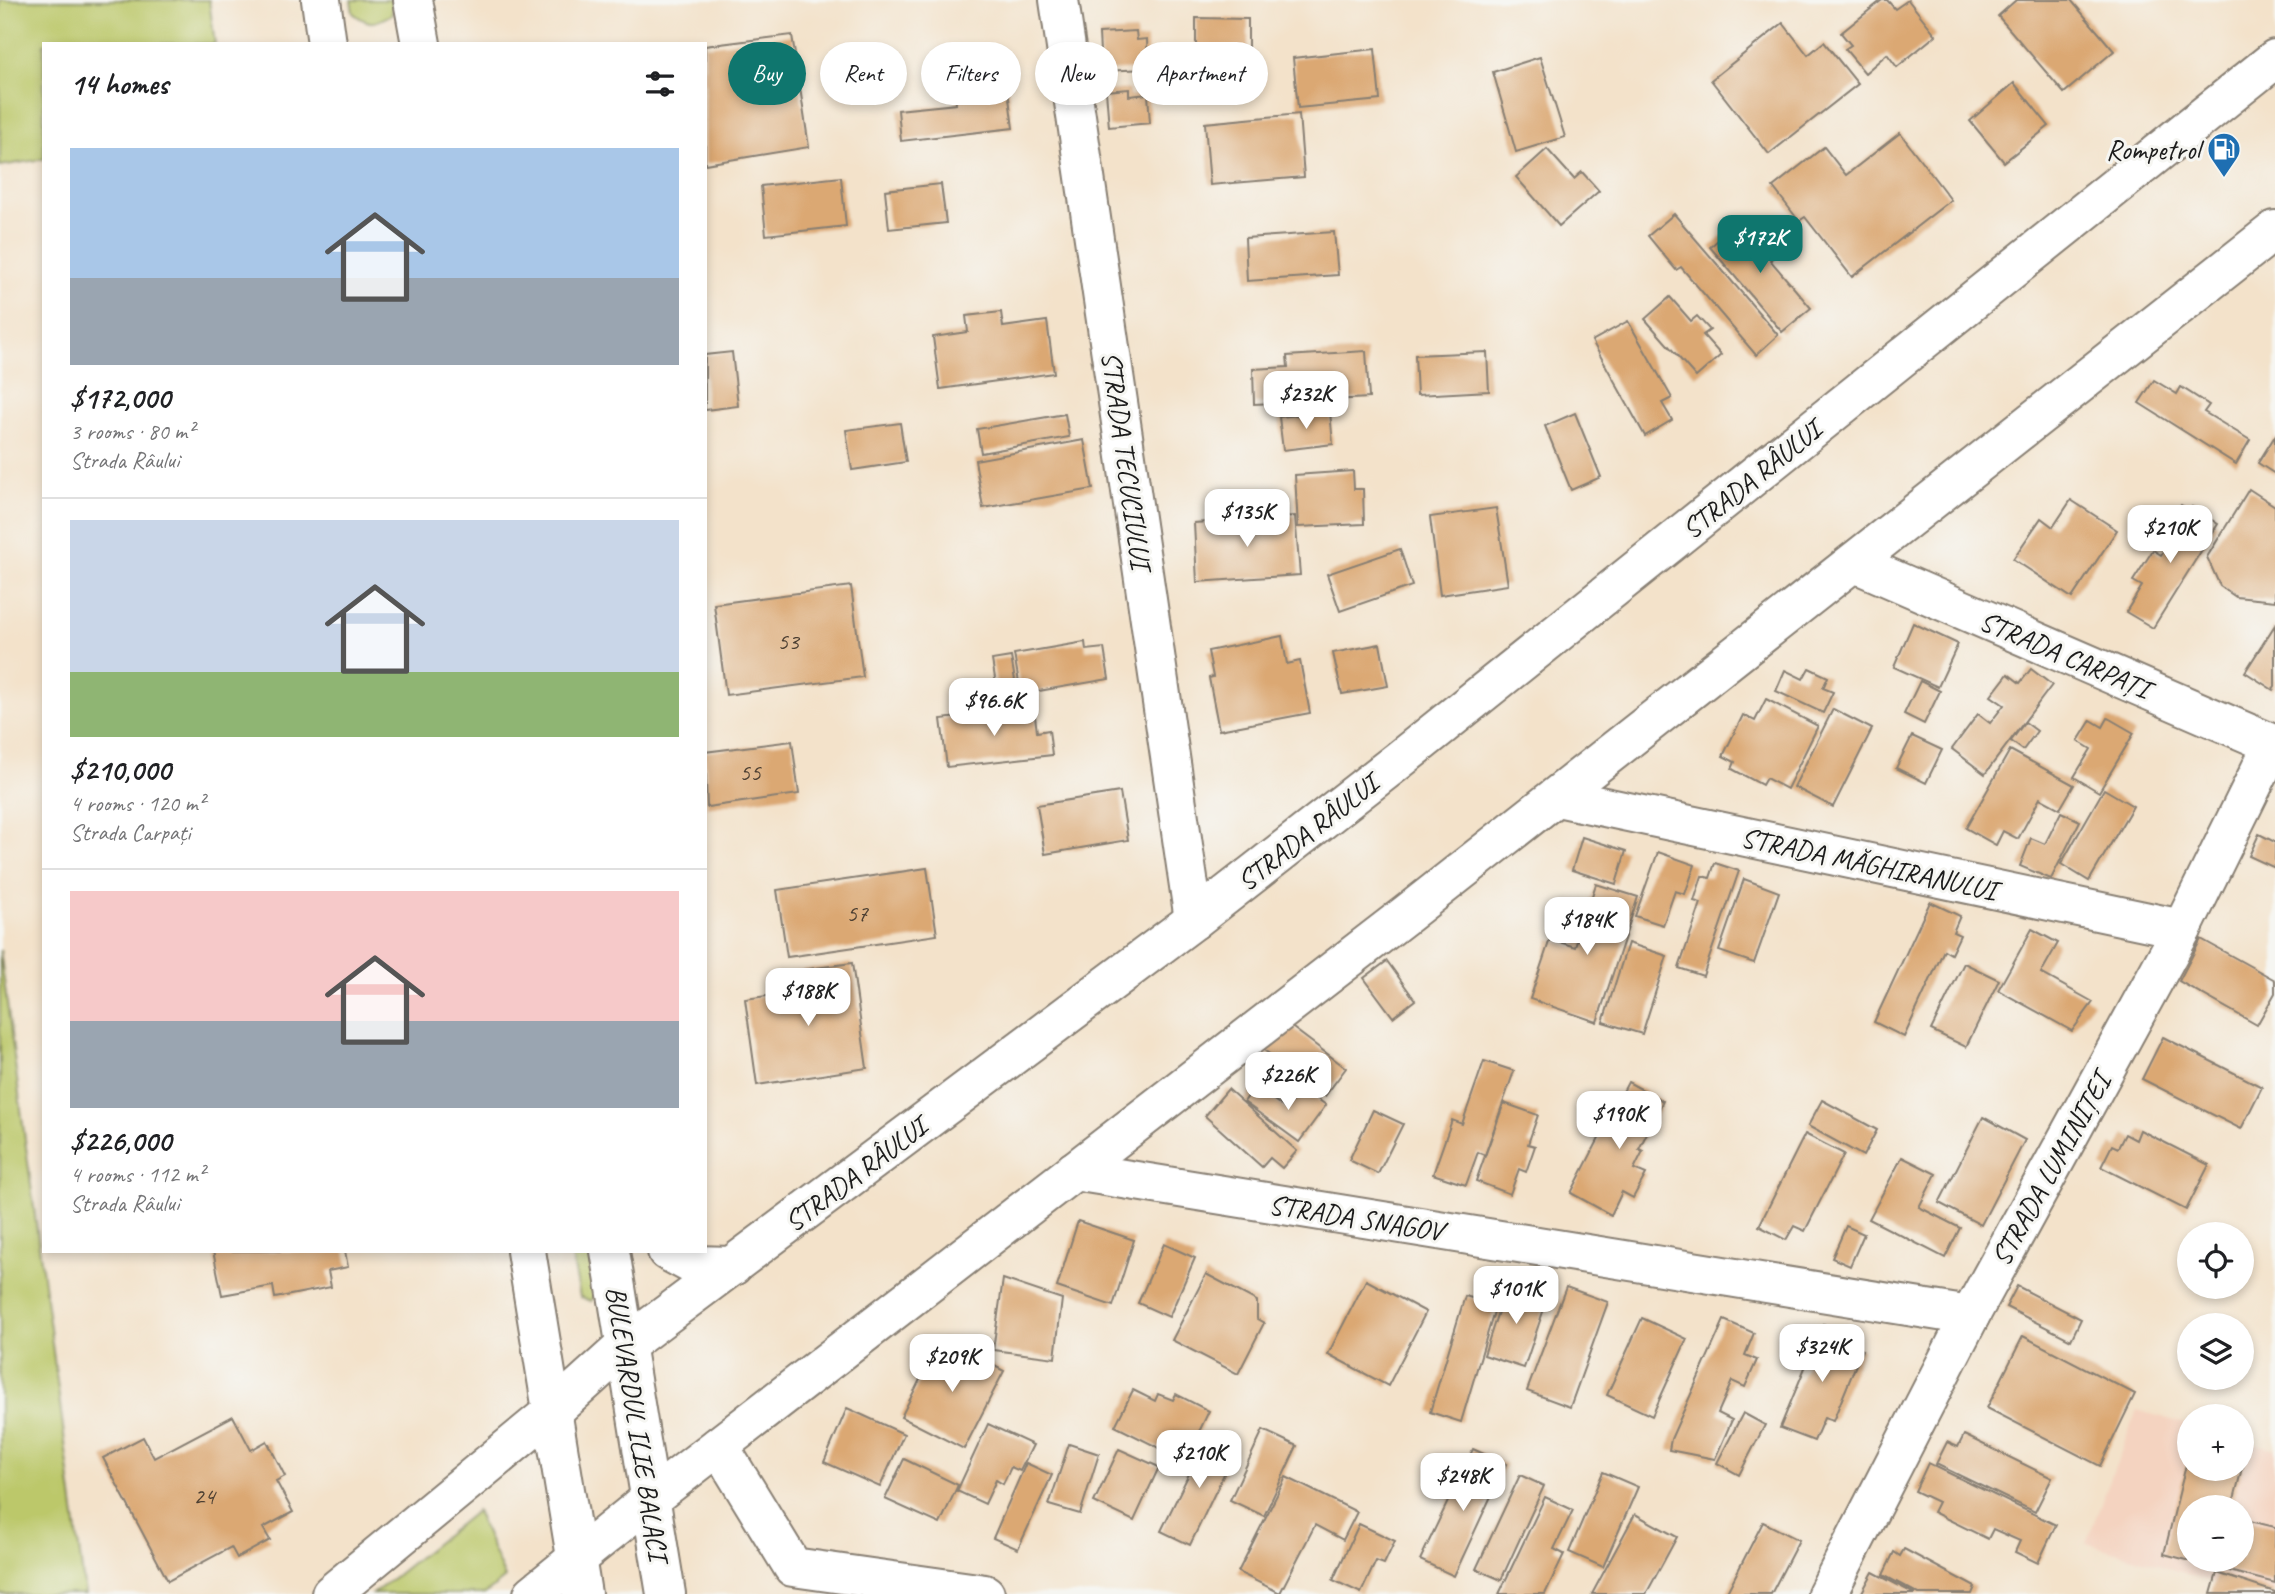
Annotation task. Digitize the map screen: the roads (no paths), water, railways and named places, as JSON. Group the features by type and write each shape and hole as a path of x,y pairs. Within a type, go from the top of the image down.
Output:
{"main road":[{"path":"321,0 327,42"},
{"path":"413,0 421,42"},
{"name":"STRADA TECUCIULUI","path":"1059,0 1194,920"},
{"name":"STRADA RÂULUI","path":"331,1594 553,1411 626,1345 1194,920 1410,752 2275,59"},
{"path":"533,1594 579,1577 650,1499 1556,797 2275,230"},
{"name":"STRADA CARPAȚI","path":"1855,563 2274,744"},
{"name":"STRADA LUMINIȚEI","path":"1826,1594 1970,1317 2182,929 2274,744"},
{"name":"STRADA MĂGHIRANULUI","path":"1556,797 2182,929"},
{"name":"STRADA SNAGOV","path":"1074,1171 1970,1317"},
{"path":"526,1253 579,1577"},
{"name":"BULEVARDUL ILIE BALACI","path":"610,1253 666,1594"},
{"path":"671,1253 693,1265 733,1266"},
{"path":"719,1446 793,1567 985,1594"}],"place":[{"name":"Rompetrol","path":"2224,179"}]}
